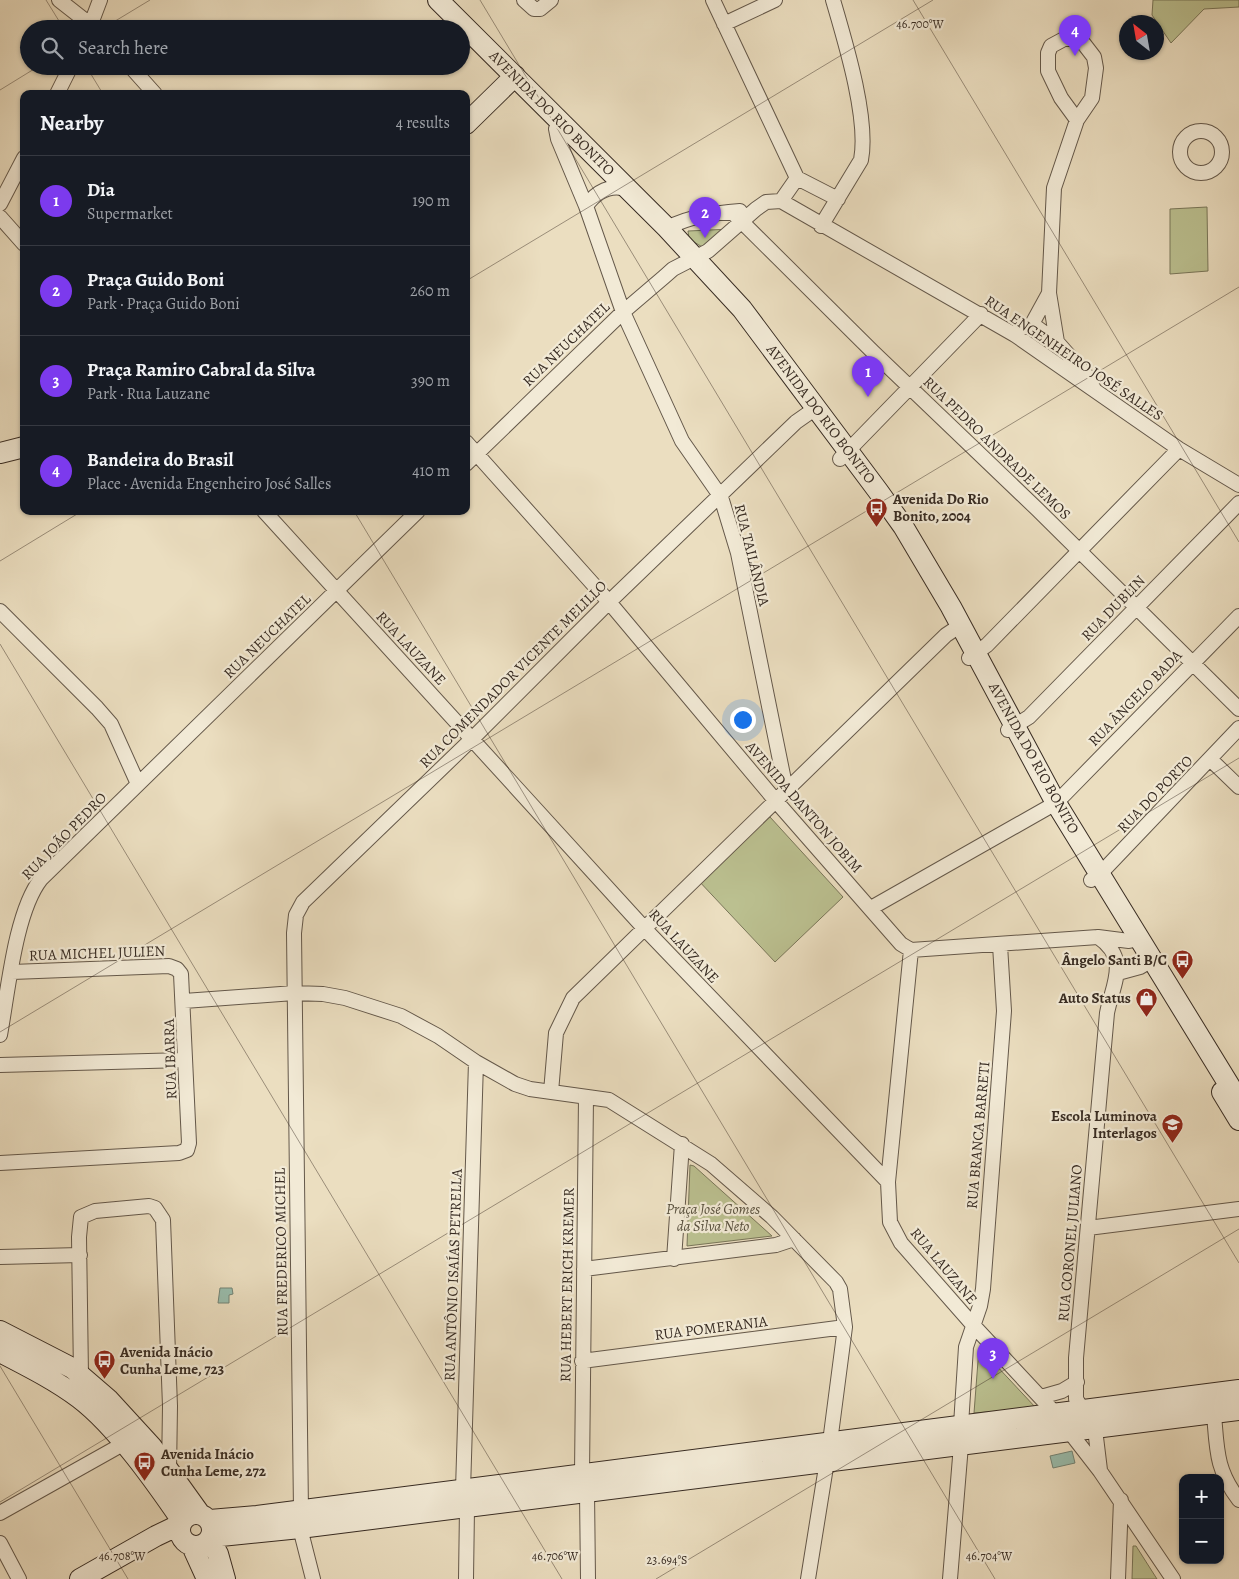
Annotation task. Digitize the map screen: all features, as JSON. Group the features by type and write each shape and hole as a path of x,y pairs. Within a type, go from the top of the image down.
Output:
{"street":[{"path":"60,0 84,20"},
{"path":"94,20 100,0"},
{"path":"425,0 445,20"},
{"name":"AVENIDA DO RIO BONITO","path":"438,0 456,20"},
{"path":"524,0 534,9 540,9 551,0"},
{"path":"713,0 797,178 838,199"},
{"path":"724,24 775,0"},
{"path":"821,226 861,160 864,147 856,90 833,0"},
{"name":"AVENIDA DO RIO BONITO","path":"470,35 556,129 621,189 667,228 690,261"},
{"path":"1057,342 1049,293 1054,188 1078,120 1092,98 1096,68 1094,56 1084,44 1074,39 1064,39 1052,46 1048,53 1048,71 1061,98 1078,120"},
{"name":"AVENIDA DO RIO BONITO","path":"470,43 512,80 690,261 751,320 811,411 844,455 903,526 1052,806 1237,1108"},
{"path":"59,90 66,75"},
{"path":"138,75 151,90"},
{"path":"470,120 512,80"},
{"name":"RUA TAILÂNDIA","path":"556,129 558,139 586,206 623,312 682,441 721,497 738,553 786,790"},
{"path":"0,204 20,166"},
{"path":"667,228 679,222 703,216 756,209 766,202 781,201 797,178"},
{"path":"586,206 600,192 621,189"},
{"name":"RUA ENGENHEIRO JOSÉ SALLES","path":"781,201 821,226 981,314 1015,335 1179,449 1199,456 1239,485"},
{"name":"RUA NEUCHATEL","path":"470,460 623,312 673,269 690,261 742,222 756,209"},
{"name":"RUA PEDRO ANDRADE LEMOS","path":"732,212 873,352 1137,606 1239,709"},
{"path":"0,217 20,240"},
{"path":"1029,345 1032,324 1049,293"},
{"path":"844,455 981,314"},
{"path":"1015,335 1026,325 1032,324 1057,342 1087,376 1095,392"},
{"name":"RUA COMENDADOR VICENTE MELILLO","path":"294,994 294,933 296,915 303,902 473,738 609,602 721,497 796,422 811,411"},
{"name":"AVENIDA DANTON JOBIM","path":"470,446 609,602 775,800 901,944 912,950"},
{"path":"0,453 20,448"},
{"path":"973,656 1080,551 1179,449"},
{"name":"RUA DUBLIN","path":"1011,728 1029,717 1239,503"},
{"name":"RUA LAUZANE","path":"268,515 473,738 644,928 888,1182 890,1222 901,1243 973,1325 1055,1413 1121,1500 1173,1579"},
{"name":"RUA NEUCHATEL","path":"138,784 414,515"},
{"path":"0,611 106,719 138,784"},
{"name":"RUA ÂNGELO BADA","path":"871,908 1052,806 1239,616"},
{"path":"551,1092 556,1033 562,1017 573,998 775,800 958,627"},
{"name":"RUA DO PORTO","path":"1096,877 1211,760 1239,728"},
{"path":"1211,760 1239,788"},
{"name":"RUA JOÃO PEDRO","path":"0,1035 24,913 33,890 138,784"},
{"path":"888,1182 912,950 1098,937 1134,940"},
{"path":"1098,937 1114,953 1118,973 1148,962"},
{"name":"RUA BRANCA BARRETI","path":"961,1426 966,1347 983,1289 1004,1011 1000,945"},
{"name":"RUA MICHEL JULIEN","path":"12,972 169,966 177,969 181,974"},
{"name":"RUA CORONEL JULIANO","path":"1095,1429 1076,1399 1076,1358 1107,1013 1118,973"},
{"name":"RUA IBARRA","path":"0,1163 179,1154 187,1150 189,1143 184,1001 181,974"},
{"name":"RUA FREDERICO MICHEL","path":"294,994 301,1520 313,1579"},
{"path":"184,1001 323,994 387,1010 438,1036 476,1062 515,1084 551,1092 609,1100 682,1144 711,1164 794,1238 836,1282 840,1289 845,1327 830,1442 808,1579"},
{"path":"0,1065 185,1060"},
{"name":"RUA ANTÔNIO ISAÍAS PETRELLA","path":"466,1579 465,1499 476,1062"},
{"name":"RUA HEBERT ERICH KREMER","path":"586,1097 582,1361 588,1579"},
{"path":"674,1259 682,1144"},
{"path":"81,1375 79,1224 81,1217 86,1213 149,1206 155,1208 160,1212 163,1220 170,1406 163,1479 164,1517 156,1536"},
{"path":"1088,1228 1239,1209"},
{"path":"584,1269 776,1245 794,1238"},
{"path":"0,1257 80,1255"},
{"name":"RUA POMERANIA","path":"582,1361 845,1327"},
{"path":"0,1331 72,1368 120,1411 152,1447 181,1523"},
{"path":"0,1352 47,1377 80,1399 122,1444 163,1479 202,1533 207,1579"},
{"path":"1041,1397 1062,1391 1077,1382"},
{"path":"119,1558 202,1533 584,1483 830,1442 961,1426 1083,1408 1239,1390"},
{"path":"584,1483 826,1462 1071,1433 1239,1410"},
{"path":"1214,1414 1220,1468 1226,1483 1239,1500"},
{"path":"1095,1429 1100,1471"},
{"path":"0,1513 122,1444"},
{"path":"950,1579 961,1445"},
{"path":"1118,1579 1121,1500"},
{"path":"80,1579 181,1523 190,1515 222,1562 225,1579"},
{"path":"0,1543 19,1579"}],"green space":[{"path":"1153,0 1239,0 1239,7 1204,9 1171,43 1164,33 1164,15 1152,15"},
{"path":"1207,207 1208,271 1170,274 1170,209"},
{"path":"732,229 704,248 689,239 688,231"},
{"path":"761,817 770,817 843,897 775,962 697,879"},
{"name":"Praça José Gomes da Silva Neto","path":"690,1165 694,1166 772,1236 687,1246"},
{"path":"980,1348 1036,1408 974,1413"},
{"path":"1133,1546 1136,1546 1157,1579 1132,1579"}],"shaded area":[{"path":"220,1288 232,1288 233,1294 229,1295 229,1303 218,1303"},
{"path":"1072,1451 1075,1463 1053,1468 1050,1456"}],"place":[{"name":"Bandeira do Brasil","path":"1075,56"},
{"name":"Praça Guido Boni","path":"705,238"},
{"name":"Dia","path":"868,397"},
{"name":"Avenida Do Rio Bonito, 2004","path":"877,527"},
{"name":"Ângelo Santi B/C","path":"1183,979"},
{"name":"Auto Status","path":"1147,1017"},
{"name":"Escola Luminova Interlagos","path":"1173,1144"},
{"name":"Praça Ramiro Cabral da Silva","path":"993,1379"},
{"name":"Avenida Inácio Cunha Leme, 723","path":"104,1380"},
{"name":"Avenida Inácio Cunha Leme, 272","path":"145,1482"}]}
